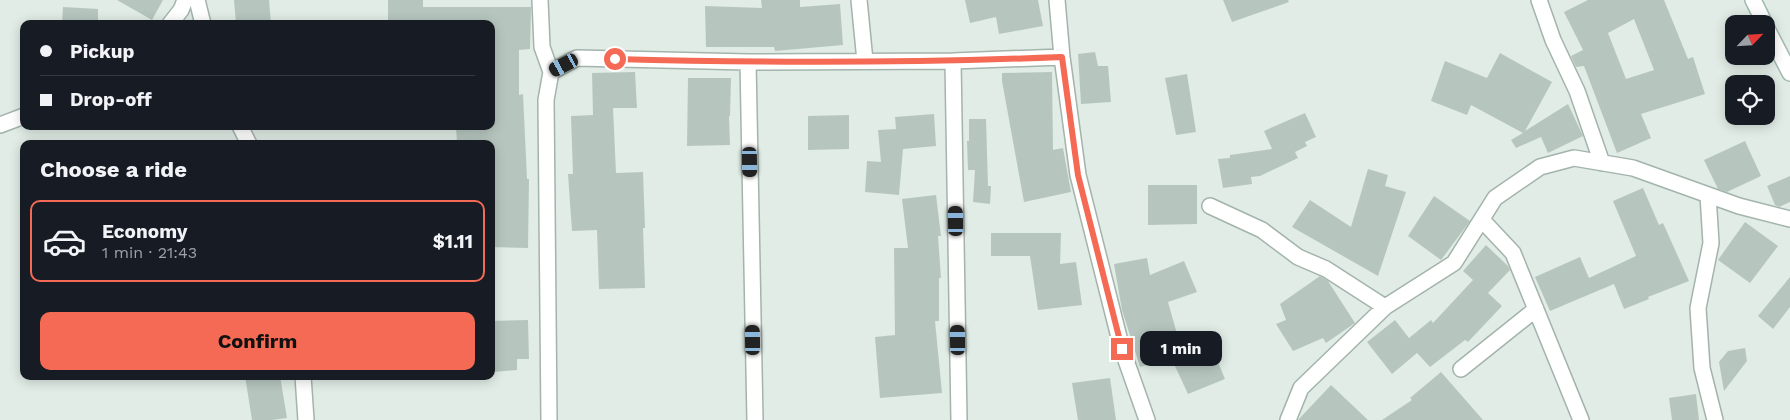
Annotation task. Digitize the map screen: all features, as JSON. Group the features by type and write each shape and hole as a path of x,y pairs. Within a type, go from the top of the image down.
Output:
{"street":[{"path":"173,20 181,10 185,0"},
{"path":"197,0 201,20"},
{"path":"540,0 542,47 551,72 546,100 549,420"},
{"path":"859,0 865,61"},
{"path":"1057,0 1062,57 1078,175 1122,349 1147,420"},
{"path":"1539,0 1553,40 1577,91 1602,163"},
{"path":"1752,0 1760,15"},
{"path":"1775,43 1790,73"},
{"path":"551,72 577,58 748,62 953,61 1062,57"},
{"path":"953,61 959,420"},
{"path":"748,62 754,420"},
{"path":"0,125 20,118"},
{"path":"1288,420 1301,388 1385,307 1454,263 1495,198 1540,168 1574,158 1633,168 1739,206 1790,219"},
{"path":"1708,195 1711,243 1698,308 1702,368 1715,420"},
{"path":"1210,206 1262,230 1298,258 1326,268 1385,307"},
{"path":"1482,220 1513,253 1581,420"},
{"path":"1461,369 1536,309"},
{"path":"302,380 306,420"}],"building":[{"path":"117,0 163,0 152,20"},
{"path":"234,0 269,0 271,20 236,20"},
{"path":"388,0 423,0 423,7 531,7 530,49 519,50 519,95 523,94 527,179 529,179 528,248 495,247 495,140 457,140 456,130 495,130 495,20 388,20"},
{"path":"761,0 800,0 800,7 840,4 843,45 775,51 774,47 706,47 705,6 762,8"},
{"path":"965,0 1038,0 1043,26 999,34 996,17 970,23"},
{"path":"1223,0 1288,0 1289,2 1232,22"},
{"path":"1588,0 1664,0 1688,59 1693,57 1705,94 1641,114 1651,138 1617,153 1584,66 1576,67 1571,56 1583,50 1564,12","holes":["1634,19 1654,70 1626,79 1608,33"]},
{"path":"63,7 98,9 98,20 62,20"},
{"path":"1095,52 1098,66 1108,66 1111,102 1081,104 1078,54"},
{"path":"1500,53 1552,82 1525,131 1568,104 1583,136 1548,153 1541,137 1516,148 1511,140 1523,133 1471,105 1467,115 1431,101 1445,61 1487,78"},
{"path":"635,72 637,108 613,108 616,173 643,172 645,288 599,289 597,230 572,231 568,174 573,174 571,116 593,115 592,73"},
{"path":"1052,72 1053,150 1063,148 1071,192 1024,202 1002,73"},
{"path":"1187,74 1196,132 1176,135 1165,78"},
{"path":"688,78 731,78 730,145 687,146"},
{"path":"1305,113 1316,137 1305,142 1307,146 1295,152 1298,158 1260,176 1251,177 1252,184 1223,188 1218,159 1230,158 1230,155 1272,149 1264,131"},
{"path":"934,114 936,146 903,149 899,195 865,192 867,161 881,162 878,130 896,129 895,117"},
{"path":"849,115 849,149 808,150 808,116"},
{"path":"969,119 986,119 988,186 991,186 990,204 973,202 975,170 968,170 967,141 969,141"},
{"path":"1745,141 1761,176 1727,192 1718,189 1704,160"},
{"path":"1368,169 1388,175 1385,186 1406,192 1378,276 1292,227 1310,200 1351,227"},
{"path":"1790,176 1790,202 1779,207 1775,205 1767,186"},
{"path":"1148,185 1197,185 1197,224 1148,225"},
{"path":"1643,188 1659,225 1663,223 1689,281 1648,297 1649,299 1624,309 1614,284 1550,311 1535,277 1580,257 1589,278 1636,256 1613,201"},
{"path":"936,195 941,236 938,236 941,278 939,278 939,321 935,321 942,393 880,398 875,337 895,335 894,248 908,248 902,199"},
{"path":"1434,196 1470,221 1441,260 1408,236"},
{"path":"1745,222 1778,246 1750,283 1718,260"},
{"path":"991,233 1061,233 1060,264 1076,262 1082,305 1038,310 1030,256 991,256"},
{"path":"1486,245 1510,270 1488,293 1502,306 1468,342 1465,340 1430,367 1417,353 1392,374 1367,342 1395,320 1409,338 1431,320 1433,323 1473,280 1463,271"},
{"path":"1147,258 1150,275 1184,261 1197,292 1168,302 1177,334 1168,337 1172,358 1140,367 1122,310 1114,264"},
{"path":"1320,276 1328,281 1355,323 1326,343 1323,338 1293,351 1276,324 1286,320 1280,304"},
{"path":"1790,277 1790,307 1773,329 1758,316"},
{"path":"528,320 529,359 517,359 517,370 495,372 495,321"},
{"path":"1745,348 1747,361 1724,391 1719,362 1728,351"},
{"path":"1213,350 1225,379 1188,394 1175,366"},
{"path":"1441,372 1483,420 1382,420 1412,400 1410,398"},
{"path":"1110,378 1116,420 1078,420 1072,383"},
{"path":"246,380 281,380 287,418 252,420"},
{"path":"1331,385 1368,420 1298,420"},
{"path":"1696,394 1699,420 1672,420 1669,398"}],"route":[{"path":"615,59 748,62 953,61 1062,57 1078,175 1122,349"}]}
